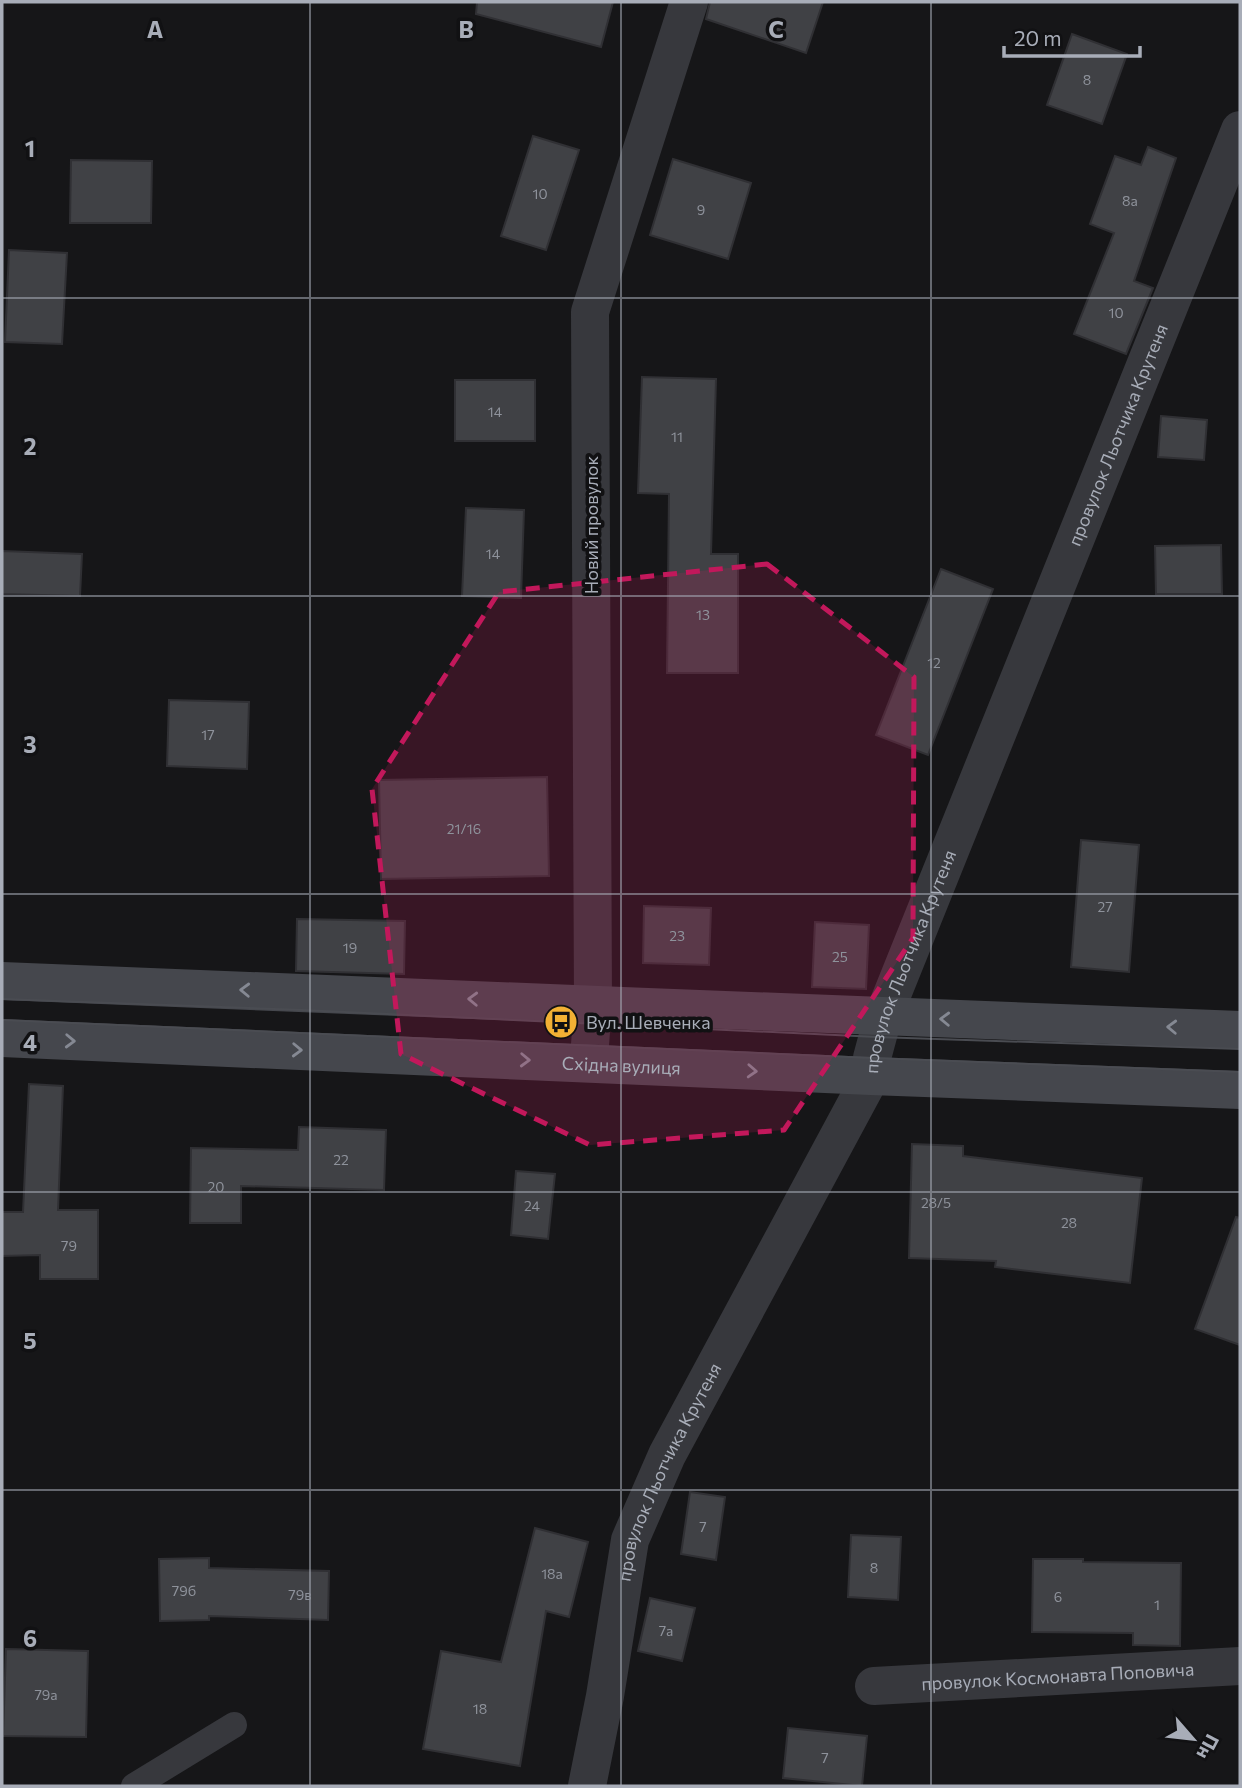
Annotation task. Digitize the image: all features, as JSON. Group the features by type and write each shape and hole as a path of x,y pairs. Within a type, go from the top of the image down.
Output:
{"street":[{"name":"Новий провулок","path":"590,1063 593,1004 590,312 689,2"},
{"name":"провулок Льотчика Крутеня","path":"587,1786 605,1696 630,1540 667,1455 871,1076 872,1058 883,1017 1240,130"},
{"path":"2,981 1240,1030"},
{"name":"Східна вулиця","path":"2,1038 1240,1090"},
{"name":"провулок Космонавта Поповича","path":"874,1686 1240,1666"}],"lane":[{"path":"134,1786 234,1725"}],"highlighted area":[{"path":"767,564 914,677 913,938 784,1130 590,1145 401,1054 372,789 499,592"}],"building":[{"path":"477,2 613,2 601,47 476,14"},
{"path":"710,2 823,2 806,53 706,19"},
{"path":"1072,34 1127,54 1102,124 1047,105"},
{"path":"533,136 579,150 546,250 501,236"},
{"path":"1148,147 1176,158 1134,281 1153,288 1126,354 1074,334 1114,233 1090,224 1115,156 1141,165"},
{"path":"673,159 751,183 728,259 650,235"},
{"path":"71,160 152,161 151,223 70,223"},
{"path":"9,250 67,253 62,344 5,342"},
{"path":"642,377 716,379 711,554 738,554 738,673 667,673 669,494 638,493"},
{"path":"455,380 535,380 535,441 455,441"},
{"path":"1161,416 1207,420 1204,460 1158,457"},
{"path":"466,508 524,510 521,598 462,596"},
{"path":"1221,545 1222,594 1156,594 1155,546"},
{"path":"2,551 82,554 80,596 2,594"},
{"path":"941,569 993,589 928,755 876,735"},
{"path":"169,700 249,702 247,769 167,766"},
{"path":"547,777 549,876 381,879 379,780"},
{"path":"1081,840 1139,845 1129,972 1071,967"},
{"path":"644,906 711,908 709,965 643,963"},
{"path":"297,919 405,921 404,974 296,971"},
{"path":"815,922 869,925 866,989 812,987"},
{"path":"29,1084 63,1086 58,1210 98,1210 98,1279 40,1279 40,1255 2,1256 2,1212 23,1212"},
{"path":"299,1127 386,1130 384,1190 241,1186 241,1223 190,1223 191,1148 298,1150"},
{"path":"912,1144 963,1146 963,1156 1142,1178 1130,1283 995,1267 996,1261 909,1258"},
{"path":"516,1171 555,1174 548,1239 511,1235"},
{"path":"1236,1217 1240,1218 1240,1345 1195,1329"},
{"path":"690,1492 725,1497 716,1560 681,1554"},
{"path":"535,1528 588,1542 569,1617 546,1611 520,1766 423,1749 441,1651 501,1662"},
{"path":"851,1535 901,1537 898,1600 848,1597"},
{"path":"209,1558 209,1568 329,1571 328,1620 209,1616 209,1620 160,1621 159,1559"},
{"path":"1033,1559 1181,1563 1180,1646 1133,1645 1133,1633 1032,1632"},
{"path":"650,1598 695,1608 682,1661 638,1651"},
{"path":"6,1649 88,1651 86,1737 3,1736"},
{"path":"788,1728 867,1736 862,1786 783,1778"}],"tram line":[{"path":"2,999 877,1037 1240,1049"},
{"path":"2,1020 1240,1072"}],"place":[{"name":"Вул. Шевченка","path":"561,1022"}]}
